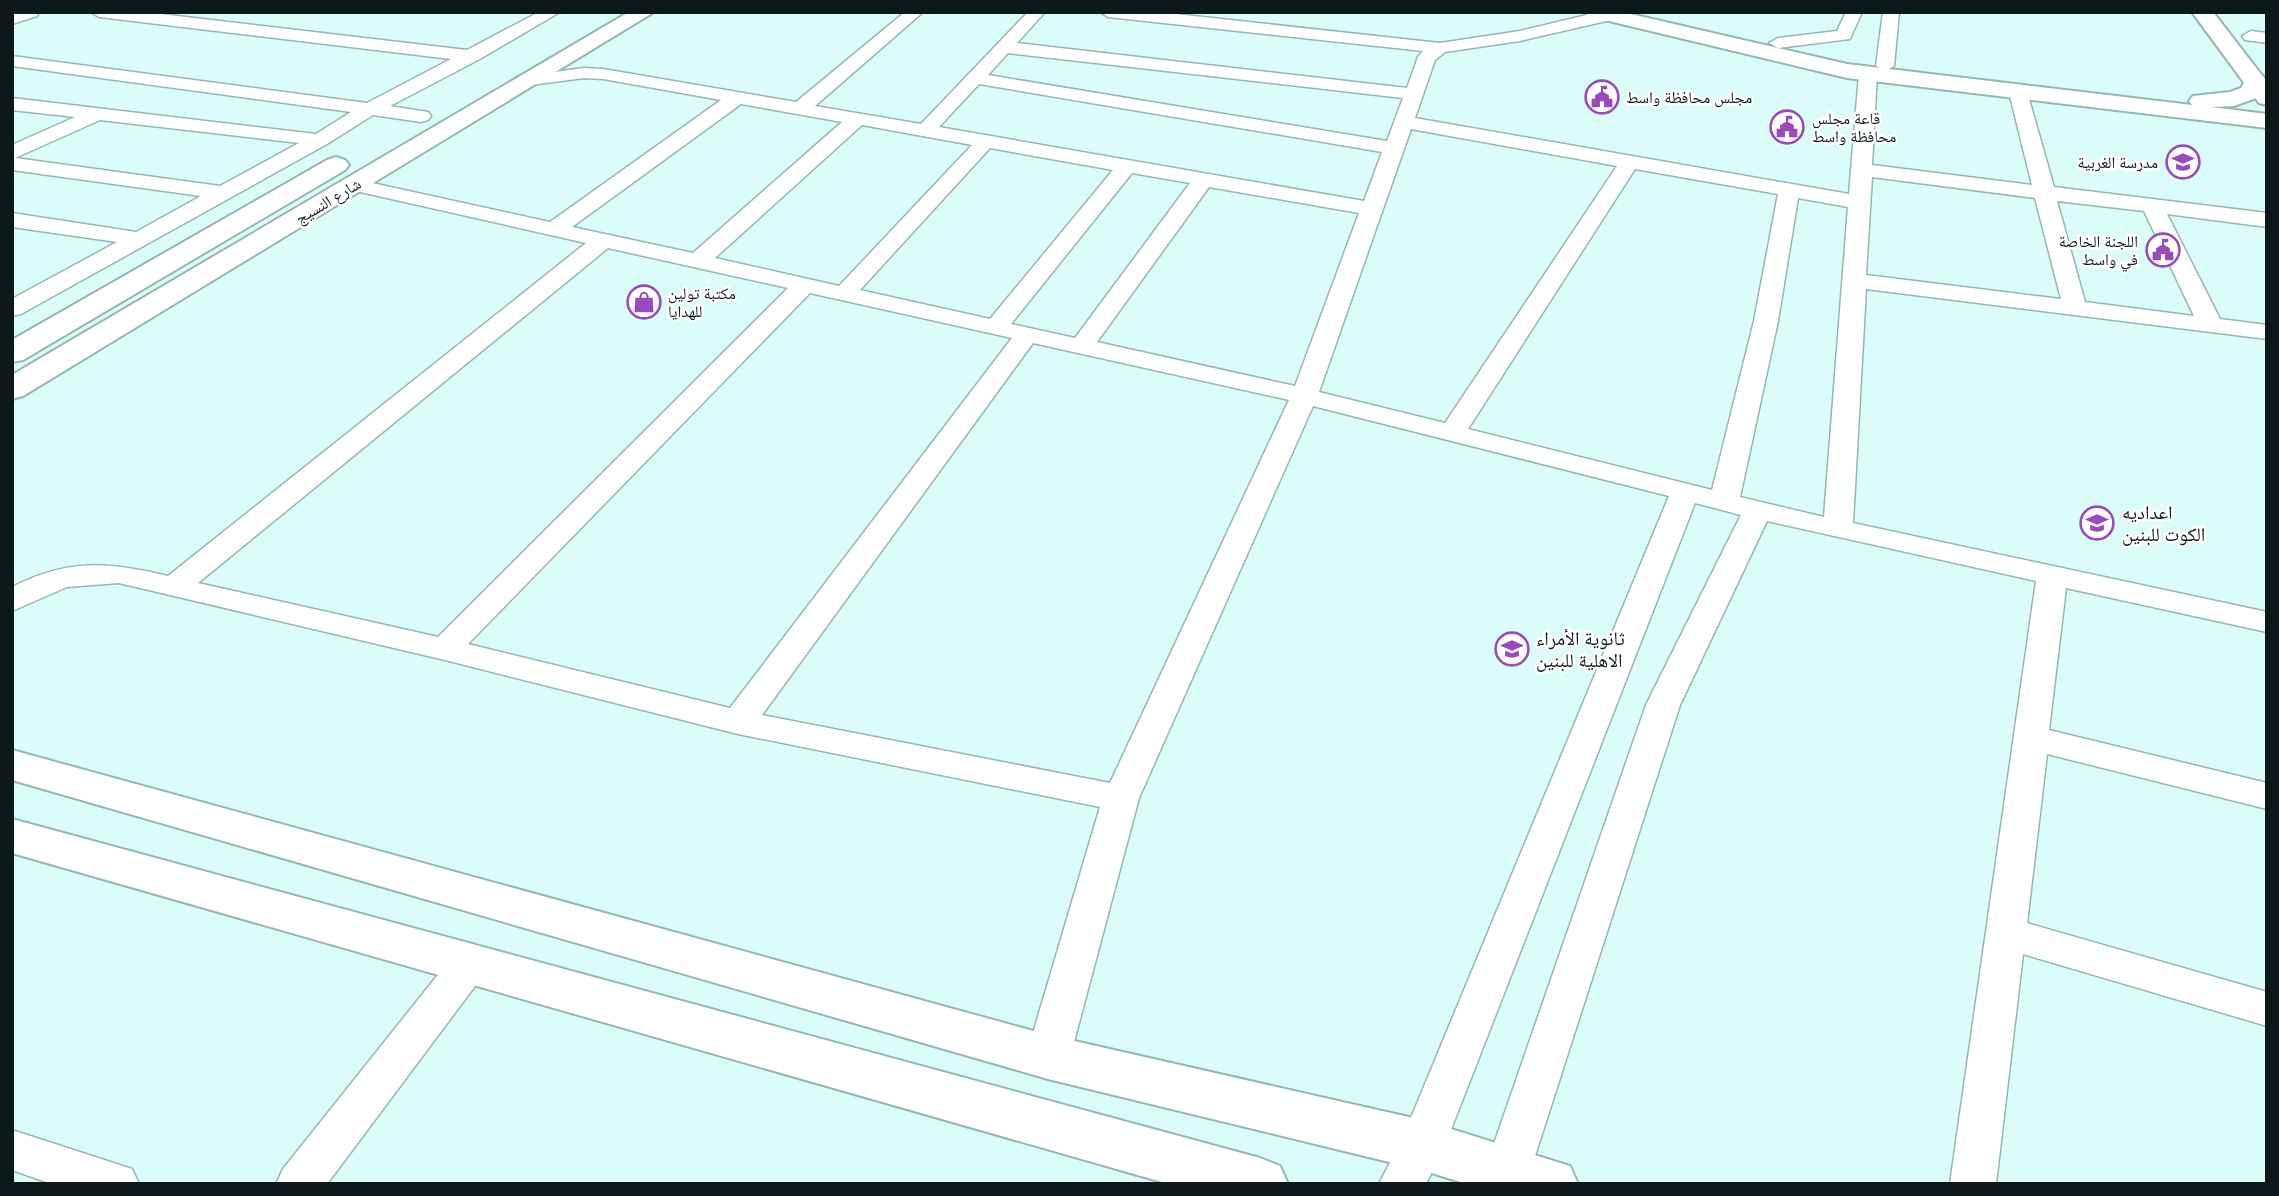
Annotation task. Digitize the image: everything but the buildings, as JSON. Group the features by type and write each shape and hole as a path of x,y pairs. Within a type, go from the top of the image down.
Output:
{"main road":[{"path":"385,137 605,12"},
{"name":"شارع النسيج","path":"12,389 644,12"},
{"path":"1639,12 1783,51 1812,50 1876,70 2183,106 2267,121"},
{"path":"2183,106 2242,97 2261,90 2202,12"},
{"path":"1602,14 1876,70 2018,92 2183,106 2267,109"},
{"path":"2252,31 2267,55"},
{"path":"2183,106 2267,133"},
{"name":"شارع النسيج","path":"12,353 361,151"},
{"path":"12,765 1048,1057 1412,1165 1519,1180"},
{"path":"12,836 1260,1184"}],"street":[{"path":"12,19 31,12"},
{"path":"99,12 472,56"},
{"path":"800,109 915,12"},
{"path":"925,131 1037,12"},
{"path":"1108,12 1440,48 1520,36 1602,14"},
{"path":"1236,26 1260,12"},
{"path":"1783,51 1844,35 1854,12"},
{"path":"1838,529 1861,170 1876,70 1891,12"},
{"path":"517,14 548,15"},
{"path":"12,309 23,295 140,239 320,140 370,109 548,15"},
{"path":"1004,47 1414,94"},
{"path":"1048,1057 1121,798 1304,396 1427,57 1440,48"},
{"path":"12,61 421,116"},
{"path":"531,79 584,73 603,74 1372,209"},
{"path":"975,78 1395,148"},
{"path":"12,153 161,81"},
{"path":"2018,92 2075,308"},
{"path":"553,230 737,97"},
{"path":"12,104 320,140"},
{"path":"697,262 857,119"},
{"path":"1404,122 1859,202"},
{"path":"844,294 986,141"},
{"path":"1452,433 1630,161"},
{"path":"12,163 222,193"},
{"path":"995,328 1126,166"},
{"path":"1861,170 2267,220"},
{"path":"1081,346 1203,180"},
{"path":"354,186 1304,396 1838,529 2267,622"},
{"path":"1519,1180 1663,705 1741,506 1766,321 1789,189"},
{"path":"2152,206 2211,325"},
{"path":"12,220 140,239"},
{"path":"175,586 603,241"},
{"path":"1854,281 2267,331"},
{"path":"445,649 805,285"},
{"path":"738,722 1027,335"},
{"path":"1412,1165 1685,492"},
{"path":"12,601 37,587 78,574 120,574 445,649 738,722 1121,798"},
{"path":"1973,1184 2052,576"},
{"path":"2031,738 2267,796"},
{"path":"2006,933 2267,1009"},
{"path":"299,1184 470,963"},
{"path":"12,1150 116,1184"}],"place":[{"name":"مجلس محافظة واسط","path":"1602,97"},
{"name":"قاعة مجلس محافظة واسط","path":"1787,127"},
{"name":"مدرسة الغربية","path":"2183,162"},
{"name":"اللجنة الخاصة في واسط","path":"2163,250"},
{"name":"مكتبة تولين للهدايا","path":"644,302"},
{"name":"اعداديه الكوت للبنين","path":"2097,523"},
{"name":"ثانوية الأمراء الاهلية للبنين","path":"1512,649"}]}
